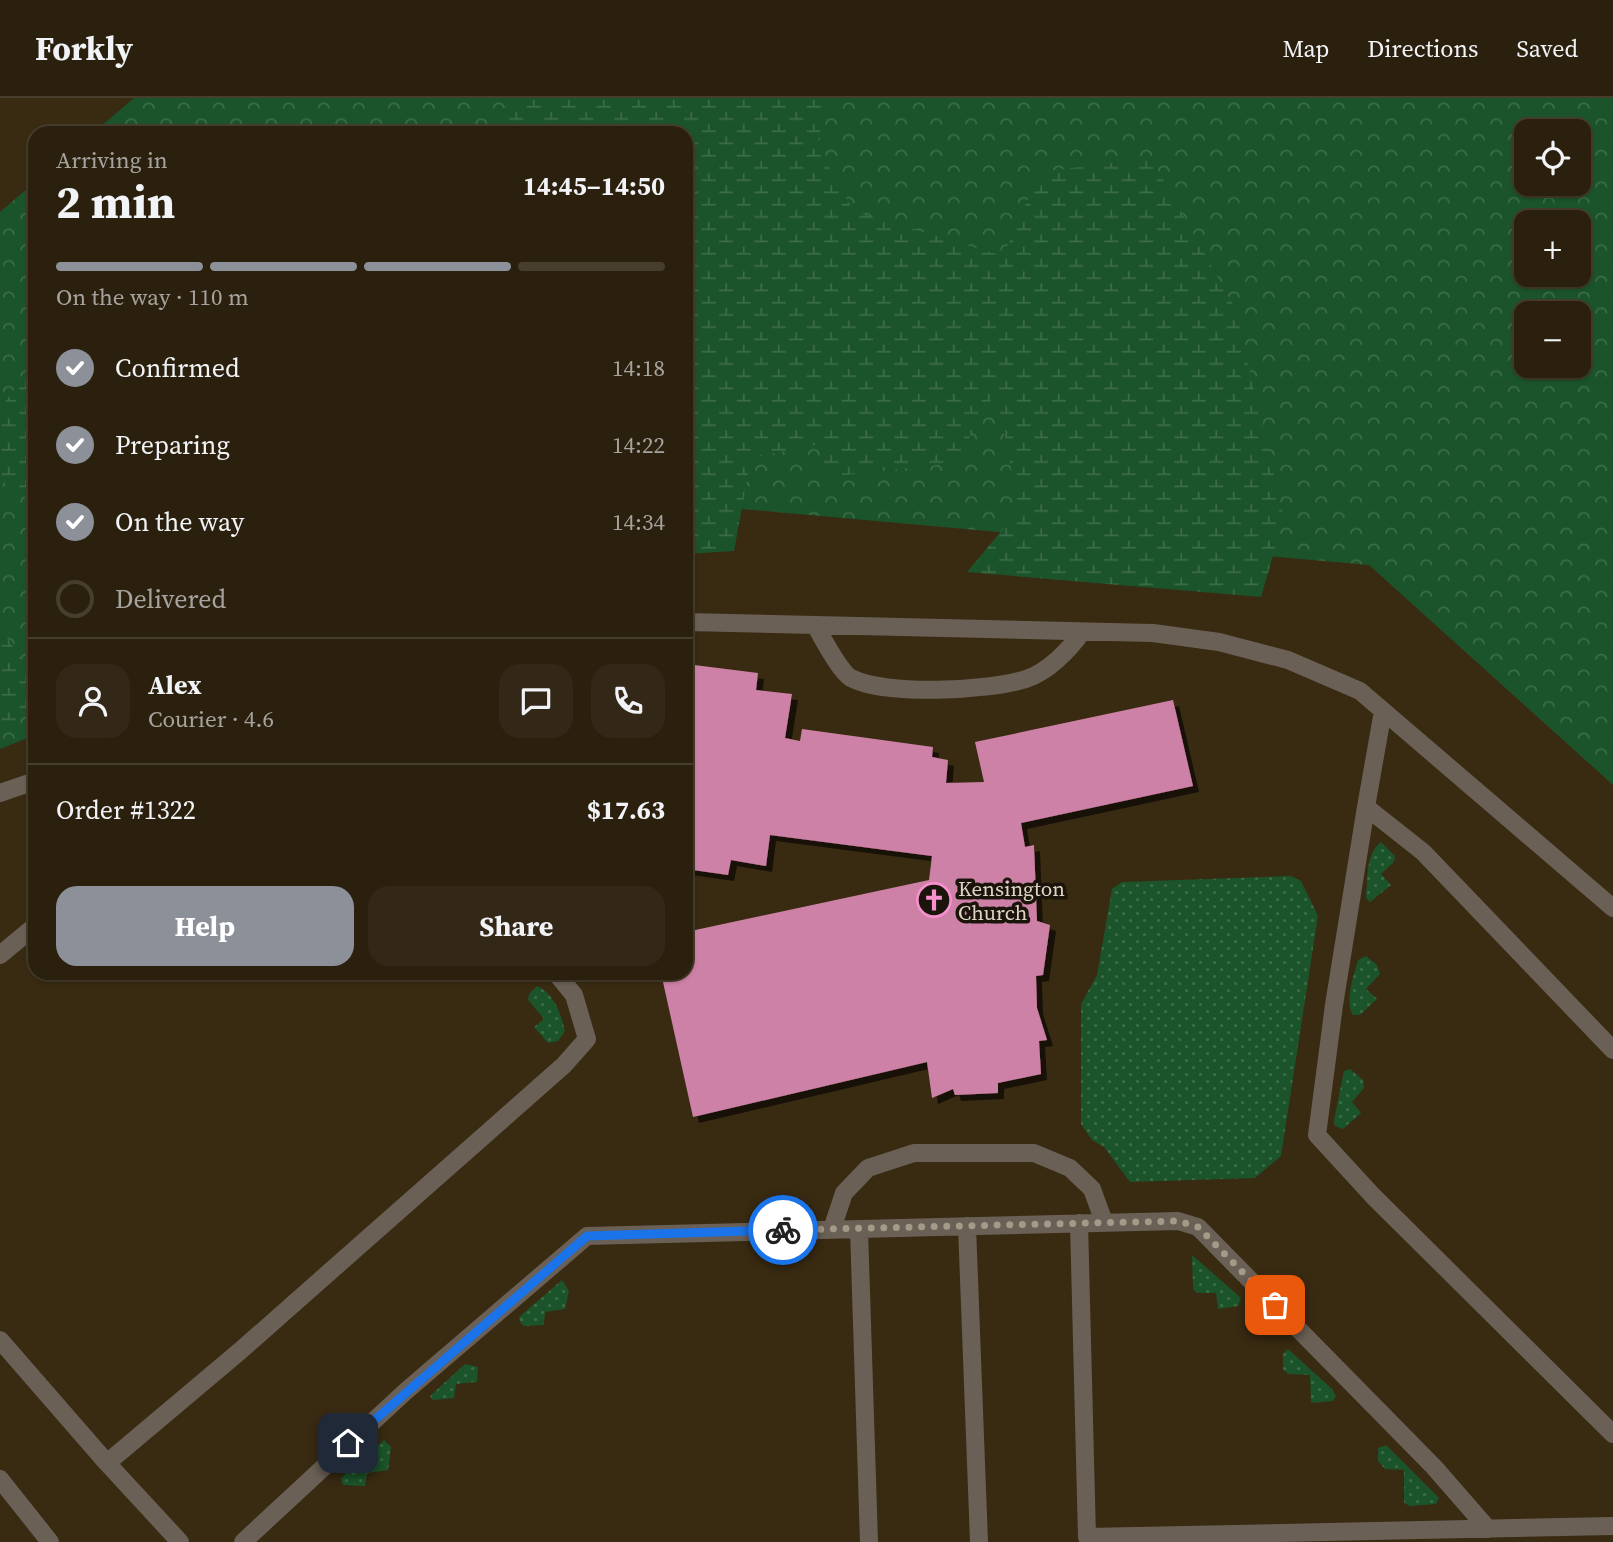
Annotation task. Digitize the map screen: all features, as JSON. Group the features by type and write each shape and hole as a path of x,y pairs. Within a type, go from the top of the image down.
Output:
{"lane":[{"path":"693,622 1153,633 1219,642 1288,660 1360,691 1613,908"},
{"path":"814,625 849,677 879,688 942,691 1027,679 1068,651 1082,632"},
{"path":"1383,711 1334,1005 1317,1135 1373,1196 1613,1434"},
{"path":"0,793 28,783"},
{"path":"1366,807 1423,852 1613,1050"},
{"path":"0,955 28,932"},
{"path":"107,1463 240,1351 564,1065 587,1040 574,996 561,980"},
{"path":"832,1229 844,1193 868,1168 914,1153 1034,1153 1070,1168 1092,1189 1104,1222"},
{"path":"243,1542 406,1391 587,1236 1178,1221 1198,1227 1434,1467 1488,1529"},
{"path":"1079,1223 1087,1537 1613,1526"},
{"path":"967,1226 979,1542"},
{"path":"859,1229 869,1542"},
{"path":"0,1340 180,1542"},
{"path":"0,1479 50,1542"}],"green space":[{"path":"134,98 1613,98 1613,785 1369,565 693,505 693,126 101,126"},
{"path":"512,98 829,98 817,144 853,211 1003,256 1040,172 1151,158 1235,308 1284,518 1261,597 967,572 1019,510 996,391 955,463 827,477 820,444 751,458 734,551 693,554 693,126 490,126"},
{"path":"28,188 28,738 0,749 0,212"},
{"path":"28,371 28,500 0,479 0,409"},
{"path":"0,628 28,668 28,714 0,729"},
{"path":"1381,842 1395,856 1394,862 1381,874 1391,885 1370,902 1366,898 1368,868 1372,853"},
{"path":"1291,876 1301,881 1318,916 1281,1156 1255,1178 1130,1182 1104,1147 1092,1140 1081,1124 1081,1004 1097,975 1112,889 1122,882"},
{"path":"1366,956 1377,965 1380,974 1366,989 1377,999 1360,1015 1353,1015 1349,1003 1352,980 1358,960"},
{"path":"537,986 548,994 559,1012 565,1031 558,1041 548,1043 534,1027 544,1019 528,1000 529,994"},
{"path":"1350,1069 1363,1080 1364,1088 1352,1102 1361,1113 1343,1129 1335,1126 1334,1120 1344,1071"},
{"path":"1192,1255 1241,1298 1238,1306 1218,1309 1216,1293 1197,1293 1193,1289"},
{"path":"562,1280 569,1291 565,1309 545,1312 544,1325 524,1326 519,1317"},
{"path":"1288,1349 1332,1389 1336,1396 1333,1401 1311,1403 1310,1375 1288,1374 1283,1369 1283,1354"},
{"path":"465,1364 478,1367 477,1382 456,1384 454,1398 433,1400 430,1396"},
{"path":"384,1440 391,1447 388,1470 367,1473 365,1486 343,1485 343,1476"},
{"path":"1386,1445 1439,1498 1436,1504 1410,1506 1404,1503 1404,1470 1385,1469 1378,1461 1378,1448"}],"building":[{"name":"Kensington Church","path":"693,665 758,673 756,690 792,694 785,738 800,741 802,729 933,747 932,757 948,760 946,783 984,782 975,742 1173,700 1193,786 1021,823 1025,847 1034,845 1037,921 1050,925 1043,975 1036,976 1037,1008 1047,1040 1039,1041 1041,1074 998,1083 998,1093 955,1095 953,1089 932,1098 927,1062 693,1117 663,980 693,980 693,931 929,880 932,856 770,835 766,866 731,860 728,875 693,870"}],"way so far":[{"path":"783,1230 1178,1221 1198,1227 1275,1305"}],"place":[{"name":"Kensington Church","path":"934,900"}],"route":[{"path":"348,1443 509,1300 587,1236 783,1230"}]}
